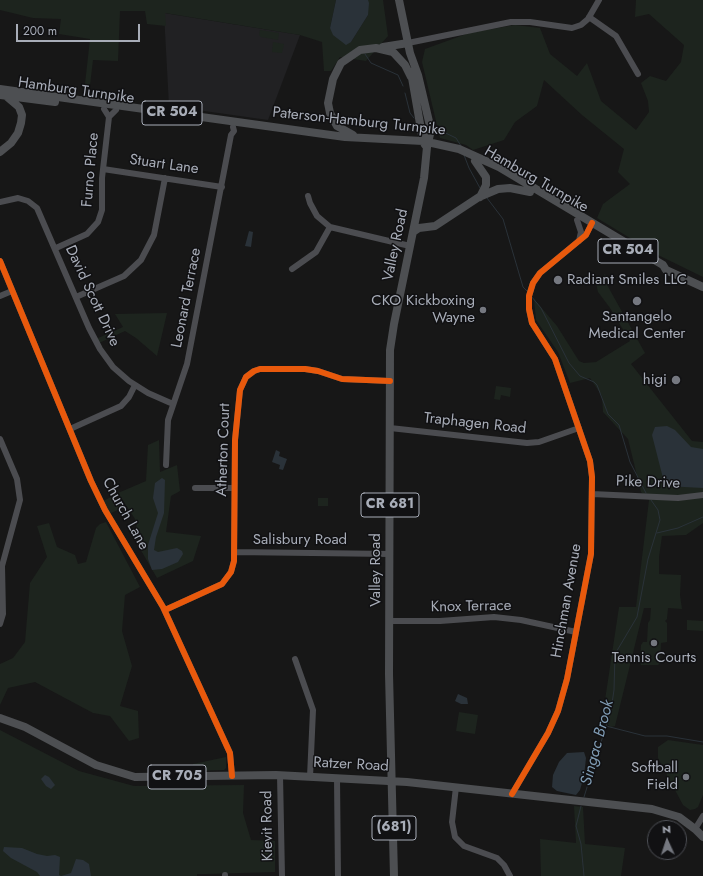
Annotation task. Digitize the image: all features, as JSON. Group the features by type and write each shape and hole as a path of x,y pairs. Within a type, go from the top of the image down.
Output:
{"main road":[{"name":"Valley Road","path":"394,876 389,621 391,339 425,168 426,143 411,77 410,53 399,0"},
{"path":"359,138 337,126 330,113 328,103 333,79 341,63 360,50 394,47 408,43"},
{"path":"376,48 393,52 405,65 411,77"},
{"name":"Valley Road","path":"410,53 418,74 431,130 426,143"},
{"name":"Paterson-Hamburg Turnpike","path":"0,89 359,138 426,143"},
{"path":"0,152 11,143 16,136 22,118 19,107 3,96"},
{"name":"Hamburg Turnpike","path":"3,96 116,110 232,131 344,142 426,143 466,155 577,220 592,226 651,264 703,287"},
{"path":"466,155 486,177 486,185 479,198"},
{"name":"CR 504","path":"466,155 499,167 592,226"},
{"path":"413,232 419,228 432,227 479,198 503,188 530,192"},
{"path":"414,222 430,224 441,221"},
{"name":"Ratzer Road","path":"0,718 26,727 96,765 128,775 153,778 280,775 393,781 456,787 663,811 679,817 695,828 703,837"}],"street":[{"path":"408,43 511,22 530,22 572,28 581,25 589,17 599,0"},
{"path":"589,17 604,26 616,36 638,74"},
{"name":"Furno Place","path":"104,109 109,117"},
{"name":"Furno Place","path":"56,248 86,234 98,222 102,210 103,169 109,117 116,110"},
{"name":"Leonard Terrace","path":"166,465 166,430 172,404 187,364 232,131"},
{"name":"Stuart Lane","path":"103,169 222,187"},
{"path":"76,297 120,278 131,271 141,260 154,235 165,178"},
{"path":"308,196 317,216 330,227 410,246"},
{"name":"David Scott Drive","path":"0,202 18,198 33,204 41,213 76,297 100,349 113,367 134,385 172,404"},
{"path":"577,220 581,232 579,241"},
{"name":"Hinchman Avenue","path":"512,794 548,733 558,711 591,561 591,465 555,359 532,323 529,309 530,293 533,283 540,273 579,241 592,226"},
{"path":"292,269 316,252 330,227"},
{"name":"Church Lane","path":"0,261 98,496 165,610 230,753 232,776"},
{"path":"0,296 12,291"},
{"name":"Atherton Court","path":"165,610 226,581 233,567 235,450 240,390 244,380 250,373 260,369 305,369 318,371 342,379 390,381"},
{"path":"70,429 121,406 129,396 134,385"},
{"name":"Traphagen Road","path":"390,428 527,443 539,442 579,428"},
{"path":"0,439 17,479 20,493 18,511 2,566 3,614 0,624"},
{"path":"195,488 234,488"},
{"name":"Pike Drive","path":"592,494 678,498 703,495"},
{"path":"0,544 7,546"},
{"name":"Salisbury Road","path":"234,552 390,554"},
{"name":"Knox Terrace","path":"389,621 440,621 467,618 497,618 526,621 576,632"},
{"path":"295,659 313,710 310,777"},
{"name":"Kievit Road","path":"280,775 282,876"},
{"path":"337,778 338,876"},
{"path":"456,787 452,822 455,837 464,846 497,858 504,865 510,876"},
{"path":"695,828 703,816"}],"shaded area":[{"path":"0,0 336,0 330,28 351,42 368,15 368,0 383,0 388,36 366,61 340,57 331,71 324,71 322,42 300,35 165,13 166,26 147,24 145,11 120,11 118,61 93,60 89,94 84,93 90,39 59,34 61,19 33,18 0,10"},
{"path":"336,0 368,0 369,3 368,15 351,42 346,45 333,35 330,28"},
{"path":"636,0 703,0 703,277 658,255 597,218 603,204 630,184 618,172 624,149 582,115 544,80 537,106 515,122 504,140 473,150 466,145 440,138 422,62 425,49 469,33 515,25 540,28 550,54 577,76 587,63 601,101 636,130 649,112 648,101 641,83 650,76 666,81 681,62 684,45 649,14 635,17"},
{"path":"164,13 300,35 268,120 169,106"},
{"path":"260,30 279,33 278,40 261,37 259,35"},
{"path":"273,42 284,44 282,53 272,52"},
{"path":"249,231 253,232 251,247 245,246"},
{"path":"605,274 608,281 606,283 645,353 631,364 692,441 703,442 703,523 686,535 662,536 659,557 659,574 681,575 680,595 682,609 668,608 667,619 665,621 667,623 667,642 661,643 660,663 658,665 641,665 641,645 643,642 647,642 648,623 650,620 651,608 644,608 615,726 611,727 602,720 619,607 636,607 649,500 641,492 628,439 603,412 602,396 590,378 570,383 558,352 536,320 534,299 557,326 579,361 584,363 596,362 630,341 610,308 598,292 596,283 601,281 600,278"},
{"path":"167,313 157,356 136,338 125,331 99,343 96,339 123,327 115,314"},
{"path":"496,386 511,388 510,397 501,395 500,400 494,399"},
{"path":"667,426 675,430 691,447 703,449 703,488 665,486 652,435 655,427"},
{"path":"159,440 160,472 177,465 180,491 171,496 166,532 201,536 193,561 157,578 135,540 137,522 118,493 146,481 148,445"},
{"path":"276,450 280,452 279,456 287,459 283,470 279,469 280,465 272,462"},
{"path":"162,478 165,480 164,513 156,537 154,550 158,552 177,548 182,551 183,554 178,562 162,569 152,570 148,559 148,545 158,513 153,498 155,483"},
{"path":"115,495 122,508 109,514 103,501"},
{"path":"318,498 328,498 328,506 318,506"},
{"path":"106,522 140,587 125,595 122,631 132,666 120,706 138,711 139,738 129,741 110,716 93,713 35,682 8,688 0,705 0,664 13,658 25,642 30,583 47,557 37,526 49,523 57,547 75,555 78,564 86,562 96,528 100,524"},
{"path":"687,620 703,621 703,631 687,630"},
{"path":"458,694 467,698 468,704 461,704 455,701"},
{"path":"459,712 478,715 475,734 456,731"},
{"path":"0,730 79,771 134,786 244,785 243,813 251,840 275,841 275,872 197,874 197,876 0,876"},
{"name":"Softball Field","path":"668,740 703,745 703,795 698,807 695,809 690,810 683,805 658,758 658,747"},
{"path":"584,752 586,758 584,776 580,790 576,795 557,791 552,787 553,775 559,762 567,753"},
{"path":"226,757 226,768 224,770 193,771 193,764"},
{"path":"45,775 49,777 55,785 51,789 46,786 41,779"},
{"path":"574,806 583,807 585,844 625,848 621,876 541,876 540,839 576,843"},
{"path":"4,847 22,848 37,854 47,856 55,855 60,857 59,875 61,876 40,876 37,872 11,858 3,851"},
{"path":"76,859 83,860 89,864 91,876 61,876 71,873"}],"waterway":[{"path":"365,54 371,63 398,75 403,86"},
{"path":"405,93 410,113 414,118"},
{"path":"433,127 456,138 461,146"},
{"path":"464,155 480,188"},
{"path":"487,198 503,219 523,287 528,292"},
{"path":"531,296 541,308 569,363 580,376 594,382 597,385 608,414 619,425 630,462 646,493"},
{"name":"Singac Brook","path":"584,797 611,710 614,690 615,654 637,617 648,559 660,520 658,510 651,500"},
{"path":"657,533 678,528 703,517"},
{"path":"606,726 645,736 667,736 703,742"},
{"name":"Singac Brook","path":"581,806 576,826 581,844 584,876"}],"cycle path":[{"path":"512,794 548,733 558,711 567,679 591,554 592,477 590,461 555,359 532,323 529,309 529,296 533,283 540,273 586,235 592,223"},
{"path":"0,261 91,481 105,510 163,607 230,753 232,776"},
{"path":"165,610 222,584 231,572 234,561 235,440 240,390 246,377 254,371 260,369 305,369 318,371 342,379 390,381"}],"place":[{"name":"Radiant Smiles LLC","path":"558,280"},
{"name":"Santangelo Medical Center","path":"637,301"},
{"name":"CKO Kickboxing Wayne","path":"483,310"},
{"name":"higi","path":"676,380"},
{"name":"Tennis Courts","path":"654,643"},
{"name":"Softball Field","path":"686,777"}]}
